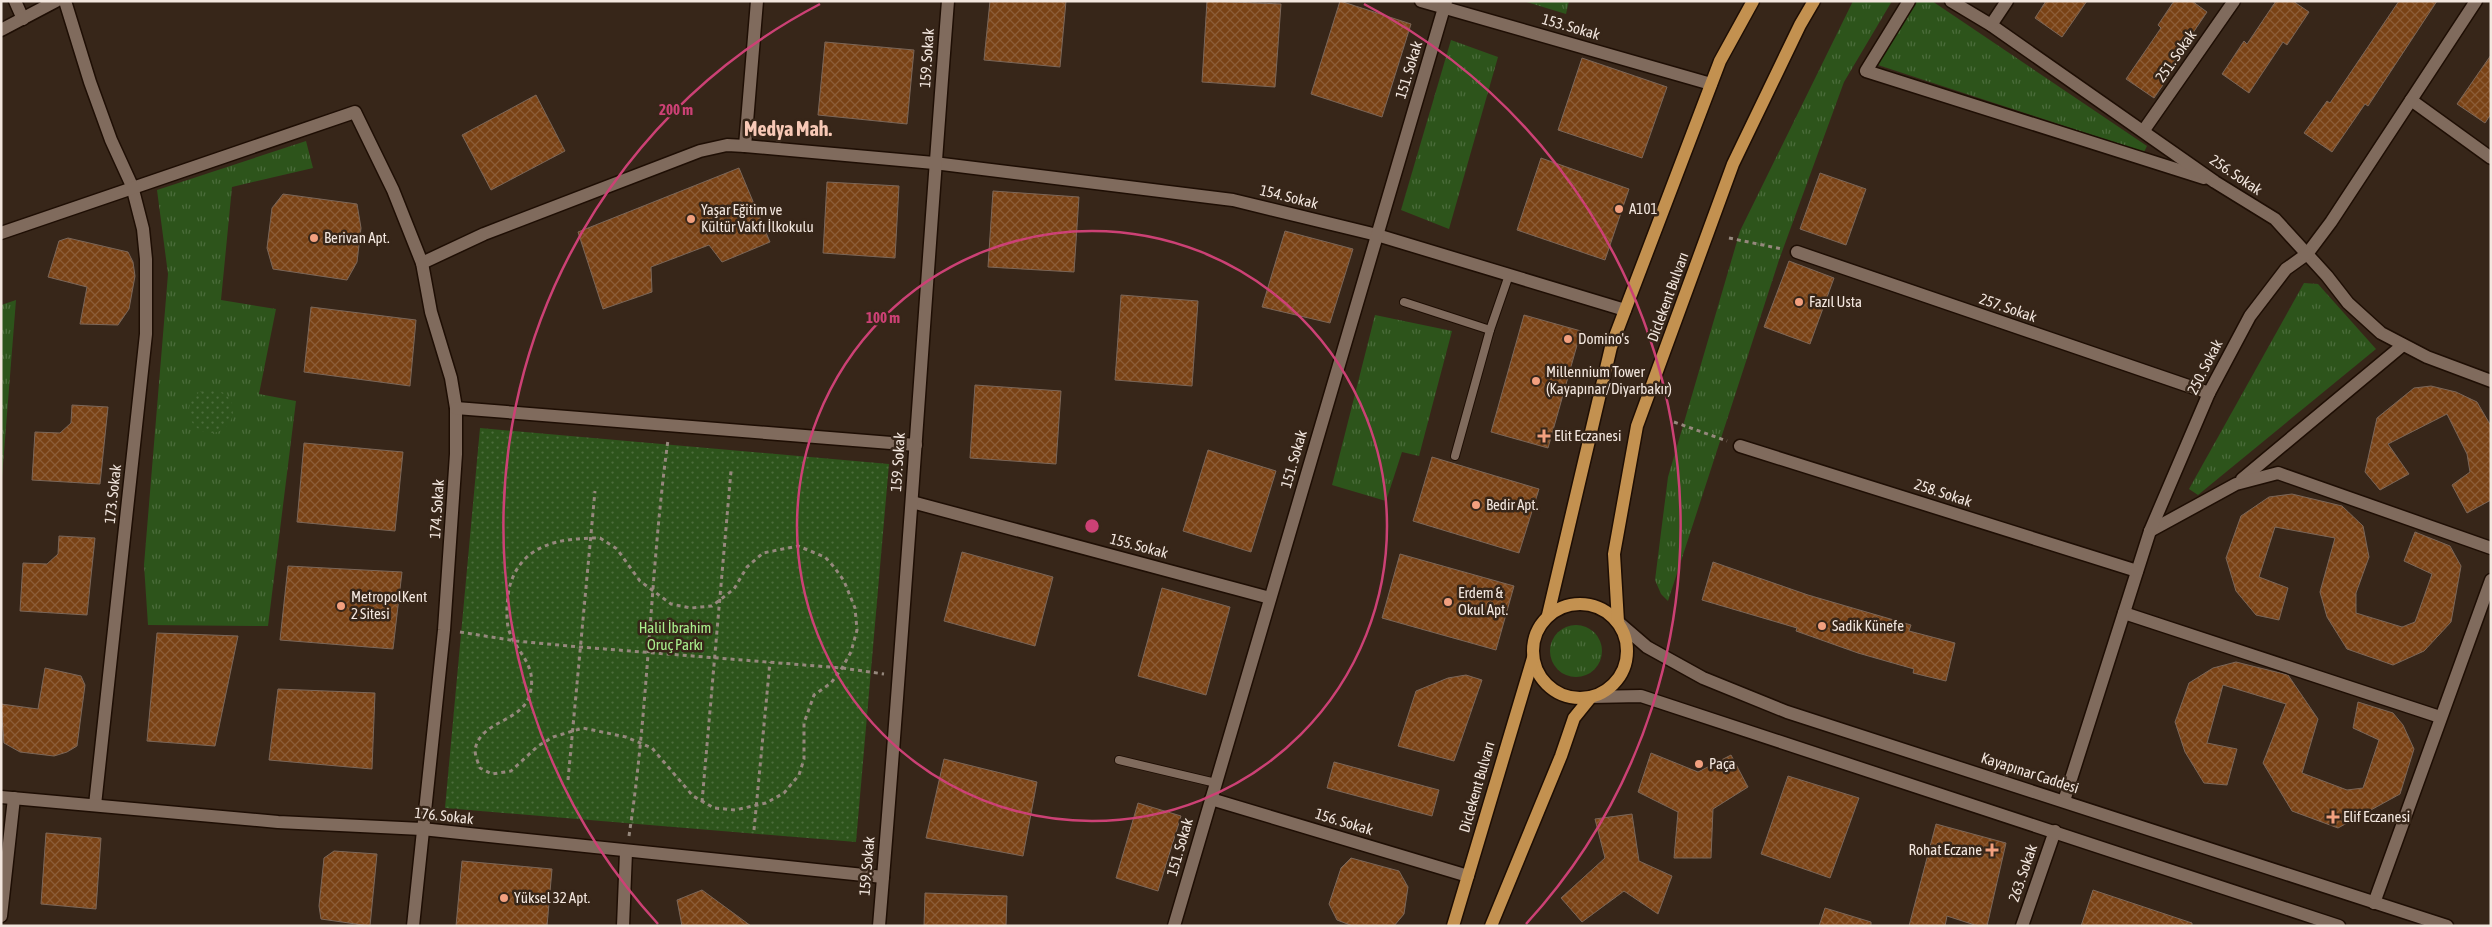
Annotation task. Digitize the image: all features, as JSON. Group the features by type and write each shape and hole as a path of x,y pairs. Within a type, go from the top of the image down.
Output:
{"main road":[{"path":"1548,616 1611,347 1720,61 1753,1"},
{"name":"Diclekent Bulvarı","path":"1618,622 1614,554 1638,426 1733,164 1800,25 1814,1"},
{"path":"1491,926 1561,756 1574,718 1591,697 1611,686 1625,666 1627,651 1625,636 1618,622 1606,611 1591,605 1576,603 1561,607 1548,616 1538,628 1534,639 1533,658 1538,673 1547,685 1560,694 1575,698 1591,697"},
{"name":"Diclekent Bulvarı","path":"1453,926 1533,658"}],"street":[{"path":"15,1 23,19"},
{"path":"1,30 56,1"},
{"name":"173. Sokak","path":"65,1 90,82 132,186 143,229 146,258 146,334 94,805"},
{"path":"745,146 757,1"},
{"name":"159. Sokak","path":"879,926 912,502 934,163 948,1"},
{"name":"153. Sokak","path":"1421,1 1445,4 1711,84"},
{"path":"1909,1 1866,71 2216,182"},
{"name":"256. Sokak","path":"1951,1 1991,25 2216,182 2275,219 2361,315 2381,333 2427,357 2491,381"},
{"path":"1991,25 2007,1"},
{"name":"251. Sokak","path":"2144,130 2234,1"},
{"name":"250. Sokak","path":"2064,801 2150,531 2209,393 2250,316 2286,269 2307,254 2331,222 2476,1"},
{"name":"151. Sokak","path":"1174,926 1445,4"},
{"path":"2412,100 2491,158"},
{"name":"174. Sokak","path":"132,186 355,112 393,190 422,263 431,312 451,378 456,408 456,454 444,630 413,926"},
{"name":"154. Sokak","path":"422,263 484,234 700,152 727,145 934,163 1233,200 1377,236 1625,310"},
{"path":"1,233 132,186"},
{"name":"257. Sokak","path":"1797,252 2209,393"},
{"path":"2150,531 2236,484 2404,345"},
{"path":"456,408 916,445"},
{"name":"258. Sokak","path":"1740,446 2137,571"},
{"path":"2236,484 2278,473 2491,548"},
{"name":"155. Sokak","path":"912,502 1270,598"},
{"path":"2374,903 2491,580"},
{"path":"2124,612 2440,717"},
{"name":"Kayapınar Caddesi","path":"1618,622 1646,648 1703,678 1787,712 2447,926"},
{"path":"1591,697 1641,696 2339,926"},
{"path":"1,916 8,797"},
{"name":"176. Sokak","path":"8,797 278,822 422,829 626,852 883,877"},
{"name":"156. Sokak","path":"1211,799 1468,876"},
{"name":"263. Sokak","path":"2022,926 2055,831"},
{"path":"623,926 626,852"}],"lane":[{"path":"1455,456 1490,330 1509,275"},
{"path":"1404,302 1490,330"},
{"path":"1119,760 1216,783"}],"path":[{"path":"1729,238 1797,252"},
{"path":"1674,422 1740,446"},
{"path":"626,852 640,764 640,742 669,425"},
{"path":"702,802 731,471"},
{"path":"568,780 594,491"},
{"path":"590,538 600,538 617,549 640,581 671,604 691,608 712,606 734,589 747,567 763,553 798,546 825,557 844,580 856,608 857,630 851,652 832,683 814,695 804,723 804,759 799,775 784,793 756,806 735,810 714,808 693,796 652,748 626,736 582,728 538,746 511,772 492,774 480,768 475,751 481,735 510,718 520,709 529,696 532,676 508,628 507,601 514,572 533,551 563,540 590,538"},
{"path":"444,630 516,641 842,668 899,676"},
{"path":"754,830 770,662"}],"green space":[{"path":"1523,1 1569,1 1566,14"},
{"path":"1853,1 1892,1 1844,82 1779,260 1668,601 1661,594 1655,580 1668,477 1740,231"},
{"path":"1917,1 1932,1 2147,146 2144,152 1878,65"},
{"path":"1451,40 1498,57 1449,229 1401,210"},
{"path":"306,141 313,168 232,187 221,300 276,309 259,394 296,401 268,626 148,625 144,565 168,274 157,190"},
{"path":"2304,283 2318,284 2376,349 2198,495 2189,489"},
{"path":"16,300 1,490 1,305"},
{"path":"1375,315 1452,331 1419,456 1402,452 1386,501 1332,485"},
{"path":"211,389 223,393 229,399 233,411 229,423 223,429 211,433 199,429 193,423 189,411 193,399 199,393"},
{"name":"Halil İbrahim Oruç Parkı","path":"480,428 889,464 856,842 445,808"},
{"path":"1571,625 1581,625 1595,632 1602,646 1602,656 1595,670 1581,677 1571,677 1561,673 1554,666 1550,656 1550,646 1554,636 1561,629"}],"building":[{"path":"990,1 1066,1 1060,67 984,60"},
{"path":"1207,1 1281,4 1275,87 1202,82"},
{"path":"1340,1 1411,24 1382,117 1311,94"},
{"path":"2046,1 2087,1 2062,37 2035,18"},
{"path":"2174,1 2192,1 2207,12 2172,64 2176,66 2154,98 2126,79 2161,28 2158,25"},
{"path":"2276,1 2293,1 2309,12 2287,45 2283,42 2249,93 2222,74 2244,41 2247,44"},
{"path":"2399,1 2437,1 2368,106 2365,104 2332,152 2304,133 2327,101 2330,103"},
{"path":"825,42 914,50 907,124 818,115"},
{"path":"2491,55 2491,114 2485,123 2457,104"},
{"path":"1582,58 1667,87 1642,158 1558,130"},
{"path":"536,95 565,151 491,190 462,135"},
{"path":"1541,158 1629,189 1605,260 1517,230"},
{"path":"739,168 770,242 722,262 709,245 651,267 652,292 603,309 578,232"},
{"path":"1820,173 1866,189 1846,245 1800,229"},
{"path":"827,182 899,186 895,258 823,253"},
{"path":"993,191 1079,197 1074,272 988,267"},
{"name":"Berivan Apt.","path":"283,194 357,204 361,228 357,262 347,280 273,269 267,248 272,208"},
{"path":"1285,231 1353,249 1330,323 1262,307"},
{"path":"68,238 128,252 133,262 135,276 129,309 118,325 80,324 87,287 48,277 59,241"},
{"path":"1789,261 1834,278 1810,344 1764,327"},
{"path":"1121,295 1198,301 1192,386 1115,380"},
{"path":"311,307 416,320 410,386 304,372"},
{"name":"Millennium Tower (Kayapınar/Diyarbakır)","path":"1524,315 1581,331 1548,448 1491,432"},
{"path":"975,385 1061,391 1056,464 970,458"},
{"path":"2431,386 2456,392 2477,402 2491,426 2491,500 2467,513 2452,485 2470,472 2467,454 2447,414 2388,444 2409,474 2380,490 2365,472 2377,418 2414,388"},
{"path":"72,405 108,407 100,484 32,480 35,432 60,433 71,423"},
{"path":"304,443 403,452 395,531 297,522"},
{"path":"1208,450 1276,471 1251,552 1183,531"},
{"name":"Bedir Apt.","path":"1432,457 1539,489 1519,553 1413,521"},
{"path":"2292,494 2342,506 2363,526 2369,557 2356,593 2356,613 2402,627 2415,622 2432,574 2404,561 2415,532 2450,546 2461,566 2451,622 2424,651 2393,665 2347,649 2327,617 2320,592 2335,538 2275,527 2259,577 2288,588 2279,620 2256,615 2236,591 2226,558 2241,516 2269,497"},
{"path":"59,536 95,538 87,615 20,611 23,563 47,564 58,554"},
{"path":"962,552 1053,577 1035,646 944,621"},
{"name":"Erdem & Okul Apt.","path":"1400,554 1514,586 1496,650 1382,618"},
{"path":"1713,562 1808,595 1911,625 1909,631 1955,643 1946,681 1913,673 1914,669 1858,653 1796,631 1797,628 1702,600"},
{"name":"MetropolKent 2 Sitesi","path":"288,566 402,572 393,649 280,640"},
{"path":"1162,588 1230,607 1206,695 1138,676"},
{"path":"157,633 238,636 215,746 147,741"},
{"path":"2236,662 2288,675 2318,719 2302,773 2347,790 2363,788 2379,740 2353,728 2358,702 2393,713 2403,725 2414,749 2400,794 2338,828 2292,811 2263,763 2286,704 2223,685 2207,743 2237,749 2227,785 2204,783 2185,752 2175,722 2189,683 2213,668"},
{"path":"45,668 81,676 85,685 77,746 67,752 54,756 20,752 4,743 1,704 38,709"},
{"path":"1466,675 1482,680 1454,761 1398,746 1416,691 1448,678"},
{"path":"278,689 375,693 372,769 269,760"},
{"path":"1651,753 1698,772 1731,755 1748,787 1713,809 1711,858 1674,858 1678,812 1638,792"},
{"path":"944,759 1037,782 1023,856 926,838"},
{"path":"1334,762 1439,790 1432,816 1327,788"},
{"path":"1788,776 1859,798 1830,878 1761,854"},
{"path":"1138,803 1181,816 1158,891 1116,878"},
{"path":"1632,814 1639,861 1672,876 1658,914 1624,891 1582,922 1561,898 1605,858 1595,819"},
{"path":"1936,824 2006,843 1987,926 1978,926 1947,916 1945,926 1909,926"},
{"path":"46,833 101,838 96,909 41,904"},
{"path":"334,851 377,854 370,926 321,919 319,906 324,858"},
{"path":"1351,858 1399,871 1408,887 1404,914 1394,926 1353,926 1337,920 1329,904 1341,868"},
{"name":"Yüksel 32 Apt.","path":"462,861 552,869 547,926 456,926"},
{"path":"702,890 751,926 682,926 677,900"},
{"path":"2093,890 2192,923 2192,926 2081,926"},
{"path":"925,893 1007,896 1006,926 924,926"},
{"path":"1825,908 1871,922 1871,926 1819,926"}],"place":[{"name":"A101","path":"1619,209"},
{"name":"Yaşar Eğitim ve Kültür Vakfı İlkokulu","path":"691,219"},
{"name":"Berivan Apt.","path":"314,238"},
{"name":"Fazıl Usta","path":"1799,302"},
{"name":"Domino's","path":"1568,339"},
{"name":"Millennium Tower (Kayapınar/Diyarbakır)","path":"1536,381"},
{"name":"Elit Eczanesi","path":"1544,436"},
{"name":"Bedir Apt.","path":"1476,505"},
{"name":"Erdem & Okul Apt.","path":"1448,602"},
{"name":"MetropolKent 2 Sitesi","path":"341,606"},
{"name":"Sadik Künefe","path":"1822,626"},
{"name":"Paça","path":"1699,764"},
{"name":"Elif Eczanesi","path":"2333,817"},
{"name":"Rohat Eczane","path":"1992,850"},
{"name":"Yüksel 32 Apt.","path":"504,898"}],"district":[{"name":"Medya Mah.","path":"788,129"}]}
